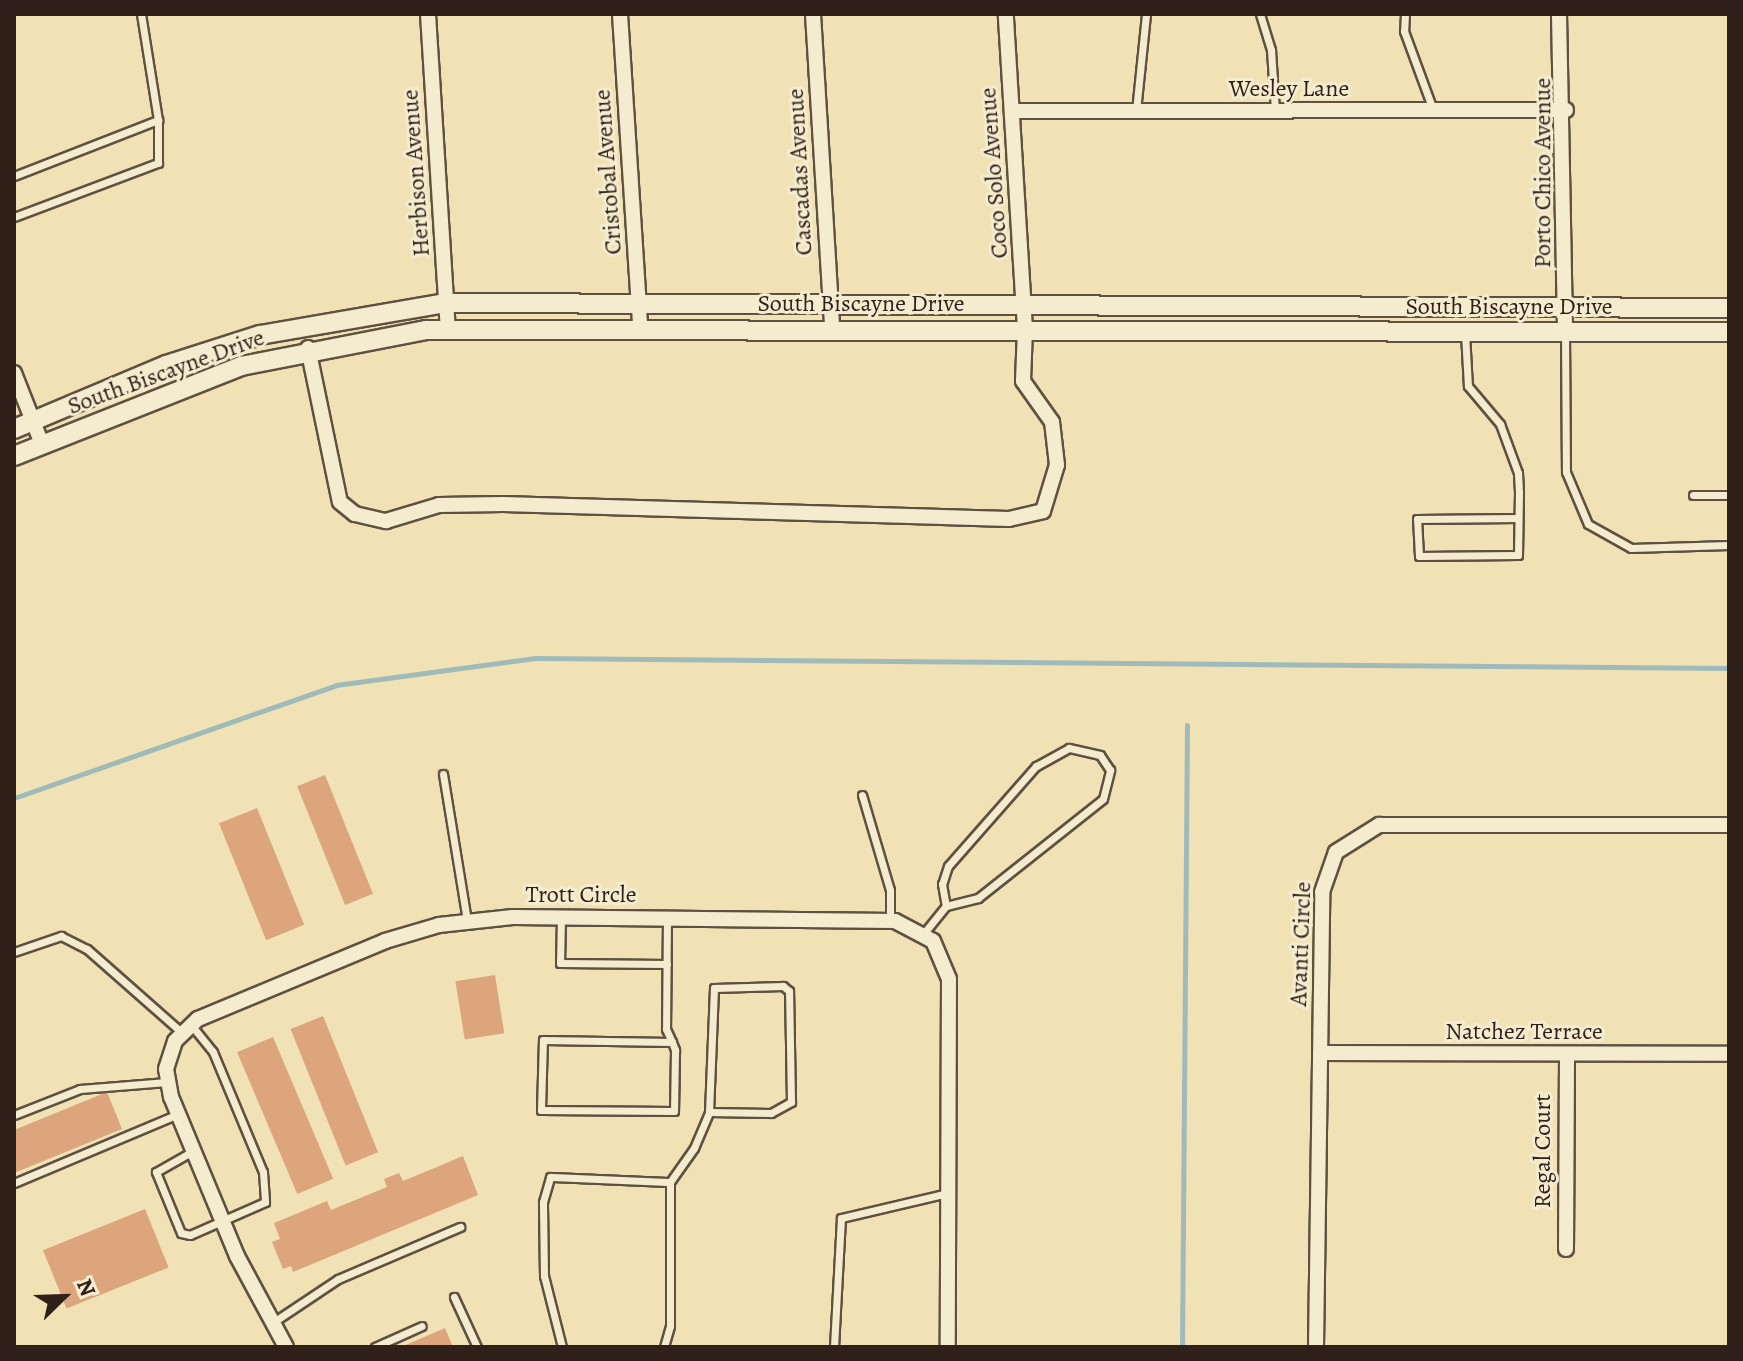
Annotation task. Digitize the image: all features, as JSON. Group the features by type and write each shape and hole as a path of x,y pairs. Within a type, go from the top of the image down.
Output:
{"street":[{"name":"Herbison Avenue","path":"428,14 448,329"},
{"name":"Cristobal Avenue","path":"620,14 640,327"},
{"name":"Cascadas Avenue","path":"813,14 832,328"},
{"name":"Coco Solo Avenue","path":"308,348 340,502 355,514 386,521 439,505 704,505 1009,519 1043,511 1057,465 1052,422 1023,381 1024,304 1006,14"},
{"name":"Porto Chico Avenue","path":"1559,14 1566,110 1565,331"},
{"name":"Wesley Lane","path":"1012,111 1566,110"},
{"name":"South Biscayne Drive","path":"14,429 166,365 260,335 446,303 1729,308"},
{"name":"South Biscayne Drive","path":"14,456 209,376 308,348 448,329 640,327 1729,332"},
{"path":"14,373 42,444"},
{"name":"Avanti Circle","path":"1316,1347 1324,877 1336,852 1361,831 1405,824 1729,825"},
{"name":"Trott Circle","path":"186,1028 385,941 467,921 561,917 890,921 924,933"},
{"path":"924,933 941,952 949,979 948,1347"},
{"path":"186,1028 168,1057 167,1082 222,1221 286,1347"},
{"name":"Natchez Terrace","path":"1320,1053 1729,1054"},
{"name":"Regal Court","path":"1566,1249 1567,1054"}],"lane":[{"path":"14,217 158,163 158,120 141,14"},
{"path":"1136,111 1146,14"},
{"path":"1260,14 1271,50 1275,111"},
{"path":"1405,14 1404,31 1433,110"},
{"path":"14,176 158,120"},
{"path":"1465,331 1468,386 1500,424 1510,446 1518,518 1518,555 1419,556 1417,519 1518,518"},
{"path":"1565,331 1566,472 1577,510 1603,536 1631,548 1729,545"},
{"path":"1693,495 1729,495"},
{"path":"924,933 946,906 978,898 1103,799 1110,770 1100,755 1069,748 1036,766 948,866 942,884 946,906"},
{"path":"443,774 467,921"},
{"path":"862,795 890,890 890,921"},
{"path":"561,917 560,963 667,964"},
{"path":"667,918 667,964 672,1042 674,1111 541,1110 543,1040 672,1042"},
{"path":"14,952 61,936 186,1028 213,1052 266,1193 265,1202 190,1235 181,1233 156,1172 193,1151"},
{"path":"664,1347 670,1326 670,1182 694,1148 709,1112 714,988 783,986 789,991 791,1102 771,1113 709,1112"},
{"path":"14,1115 80,1089 167,1082"},
{"path":"14,1183 178,1114"},
{"path":"562,1347 544,1276 545,1180 670,1182"},
{"path":"834,1347 841,1218 948,1193"},
{"path":"272,1323 338,1279 460,1227"},
{"path":"454,1297 477,1347"},
{"path":"375,1347 422,1326"}],"building":[{"path":"325,775 373,894 345,905 297,786"},
{"path":"257,808 304,925 266,940 219,823"},
{"path":"495,975 504,1033 465,1040 455,981"},
{"path":"323,1016 378,1152 346,1165 291,1029"},
{"path":"273,1037 333,1179 297,1194 237,1052"},
{"path":"107,1092 122,1129 14,1173 14,1130"},
{"path":"463,1156 478,1195 293,1272 291,1266 283,1269 272,1242 280,1239 274,1223 327,1201 331,1210 387,1187 384,1179 399,1173 403,1181"},
{"path":"145,1209 169,1267 67,1309 43,1250"},
{"path":"445,1328 453,1347 401,1347"}],"waterway":[{"path":"14,798 336,685 535,658 1729,668"},
{"path":"1182,1347 1187,725"}]}
